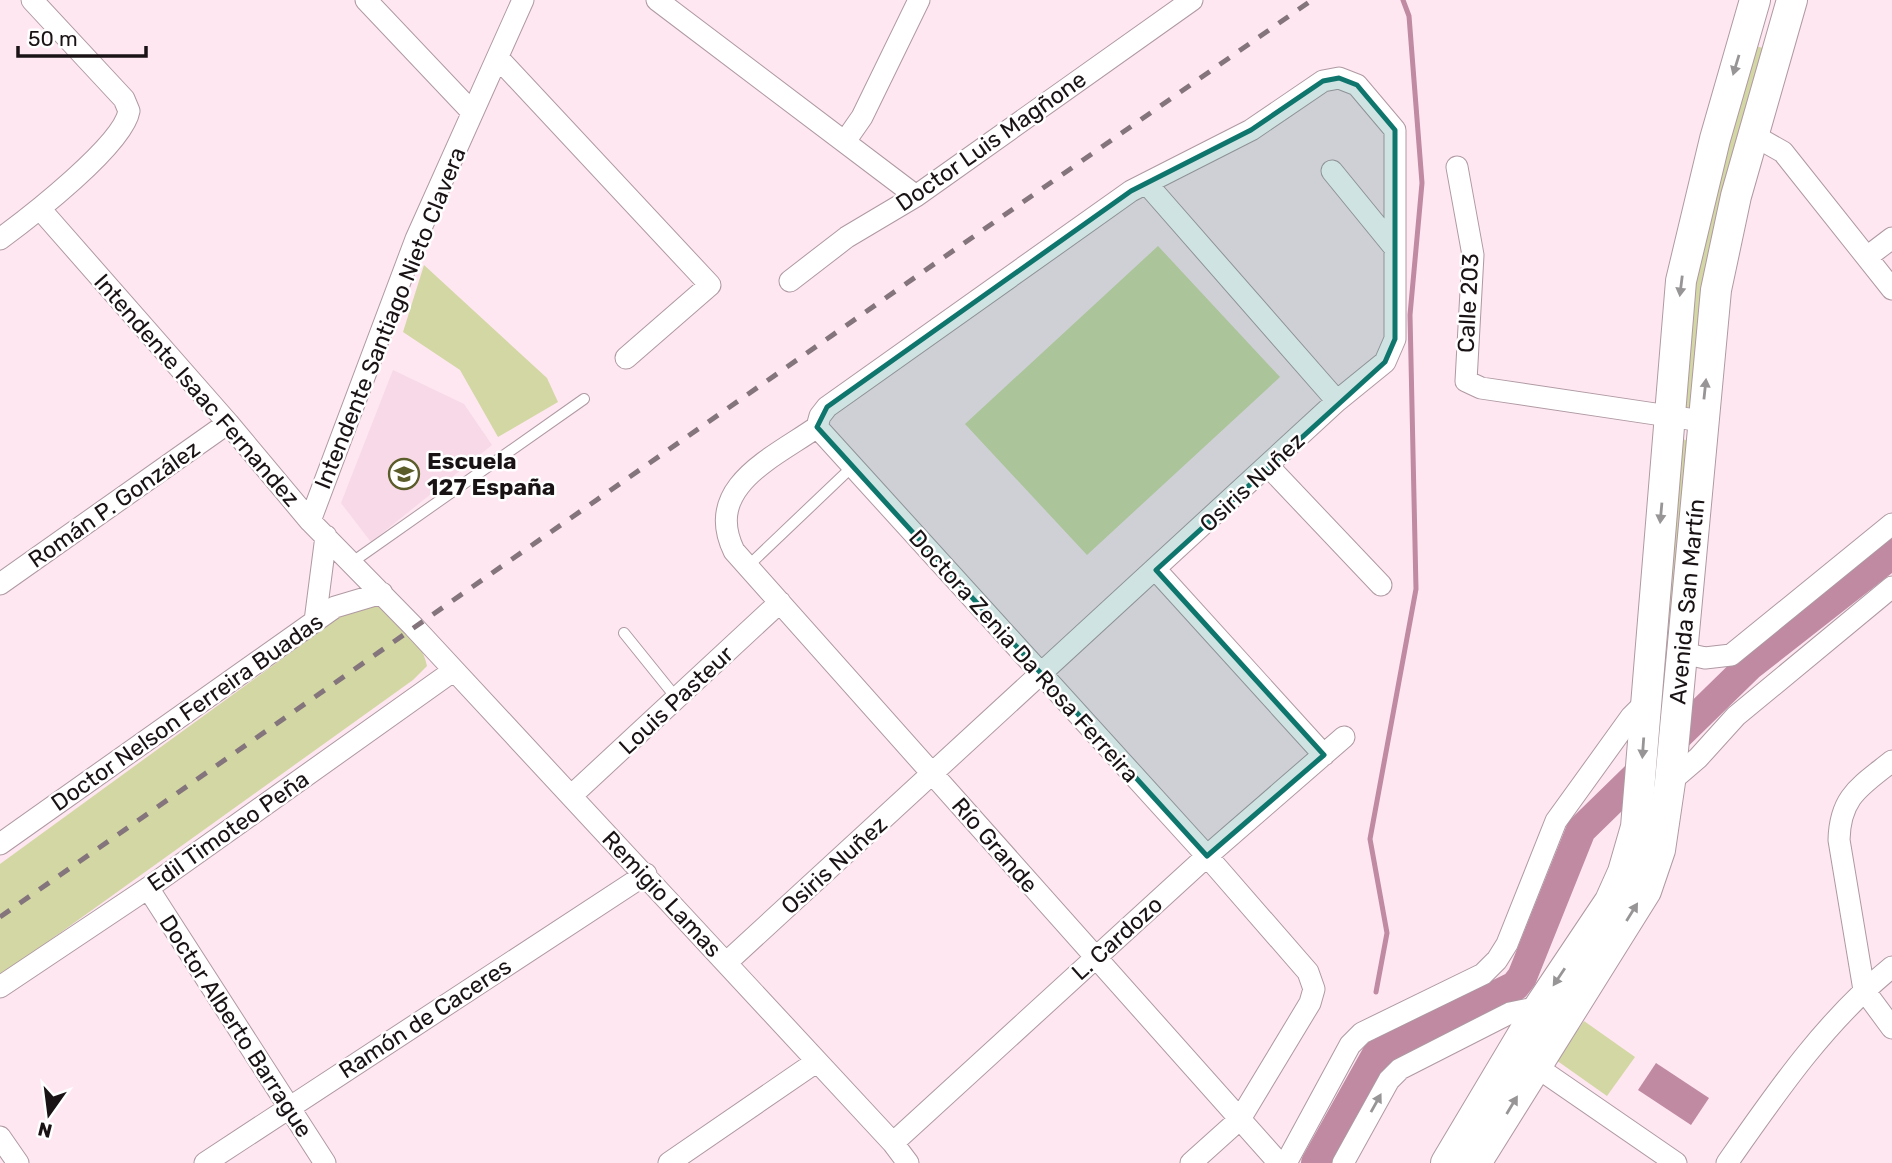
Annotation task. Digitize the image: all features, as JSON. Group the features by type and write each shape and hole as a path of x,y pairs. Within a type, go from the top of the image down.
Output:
{"street":[{"path":"0,239 41,210 123,130 129,111 124,99 32,0"},
{"path":"366,0 472,112"},
{"name":"Intendente Santiago Nieto Clavera","path":"310,522 416,239 523,0"},
{"path":"657,0 846,140 916,196"},
{"path":"846,140 862,117 919,0"},
{"name":"Doctor Luis Magñone","path":"790,281 847,237 916,196 1192,0"},
{"name":"Avenida San Martín","path":"1551,1015 1646,891 1660,850 1679,701 1702,421 1716,290 1754,135 1792,0"},
{"path":"1751,13 1782,35"},
{"name":"Avenida San Martín","path":"1446,1163 1524,1058 1551,1015 1610,901 1623,872 1636,827 1681,281 1715,139 1751,13"},
{"path":"498,58 710,285 626,358"},
{"name":"Osiris Nuñez","path":"726,963 1269,467 1337,401 1385,362 1391,353 1395,339 1395,130 1357,85 1339,78 1323,81 1251,130 1147,184"},
{"path":"1754,135 1783,152 1892,289"},
{"name":"Calle 203","path":"1457,167 1473,255 1466,381 1481,388 1669,418"},
{"path":"1332,171 1394,247"},
{"path":"817,428 820,416 827,407 1131,191 1147,184 1337,401"},
{"name":"Intendente Isaac Fernandez","path":"41,210 228,423 310,522 414,627"},
{"path":"1867,257 1892,238"},
{"path":"1669,418 1702,421"},
{"name":"Román P. González","path":"0,584 228,423"},
{"name":"Doctora Zenia Da Rosa Ferreira","path":"817,428 1040,676 1207,856 1308,972 1314,989 1310,1003 1240,1119"},
{"name":"Río Grande","path":"817,428 737,486 729,500 727,536 747,567 1279,1163"},
{"path":"1269,467 1381,585"},
{"path":"1683,653 1705,658 1731,655 1892,524"},
{"path":"315,621 326,536"},
{"path":"1156,570 1324,754"},
{"name":"Doctor Nelson Ferreira Buadas","path":"0,844 315,621 343,604 382,593"},
{"path":"1671,771 1698,758 1736,716 1889,594"},
{"name":"Louis Pasteur","path":"571,796 678,700 779,602"},
{"name":"Remigio Lamas","path":"414,627 646,874 893,1143 908,1163"},
{"name":"Edil Timoteo Peña","path":"0,987 148,888 453,671"},
{"path":"1286,1163 1350,1045 1362,1033 1483,974 1497,960 1507,944 1556,821 1631,717 1646,708"},
{"name":"L. Cardozo","path":"893,1143 1207,856 1344,737"},
{"path":"1892,761 1851,794 1840,817 1839,839 1864,990 1892,1028"},
{"name":"Ramón de Caceres","path":"205,1163 646,874"},
{"name":"Doctor Alberto Barrague","path":"148,888 325,1163"},
{"path":"1727,1163 1789,1074 1864,990 1892,967"},
{"path":"1343,1163 1389,1080 1400,1069 1510,1013 1551,1015"},
{"path":"1524,1058 1653,1156 1676,1163"},
{"name":"Avenida San Martín","path":"1476,1163 1524,1058"},
{"path":"669,1163 816,1062"},
{"path":"1191,1163 1240,1119"},
{"path":"0,1137 18,1163"}],"lane":[{"path":"351,563 584,399"},
{"path":"747,567 853,466"},
{"path":"624,633 678,700"}],"highlighted area":[{"path":"1339,78 1357,85 1395,130 1395,339 1385,362 1156,570 1324,755 1207,856 817,427 827,407 1131,191 1251,130 1323,81"}],"shaded area":[{"name":"Escuela 127 España","path":"393,370 464,404 492,445 371,542 341,503"},
{"path":"1656,1063 1709,1098 1691,1125 1638,1090"}],"green space":[{"path":"1755,46 1763,48 1693,406 1683,410 1690,289"},
{"path":"1158,246 1280,377 1087,555 965,424"},
{"path":"424,265 547,378 558,402 498,437 460,370 403,332"},
{"path":"1680,437 1687,441 1665,668 1659,690"},
{"path":"375,604 407,631 420,647 427,666 413,680 0,976 0,864 349,610"},
{"path":"1584,1021 1635,1057 1607,1096 1556,1060"}],"waterway":[{"path":"1376,992 1387,933 1370,839 1416,589 1410,315 1422,183 1409,16 1403,0"},
{"path":"1316,1163 1377,1054 1515,986 1522,977 1581,830 1749,666 1892,554"}],"railway":[{"path":"0,917 1312,0"}],"place":[{"name":"Escuela 127 España","path":"404,474"}]}
